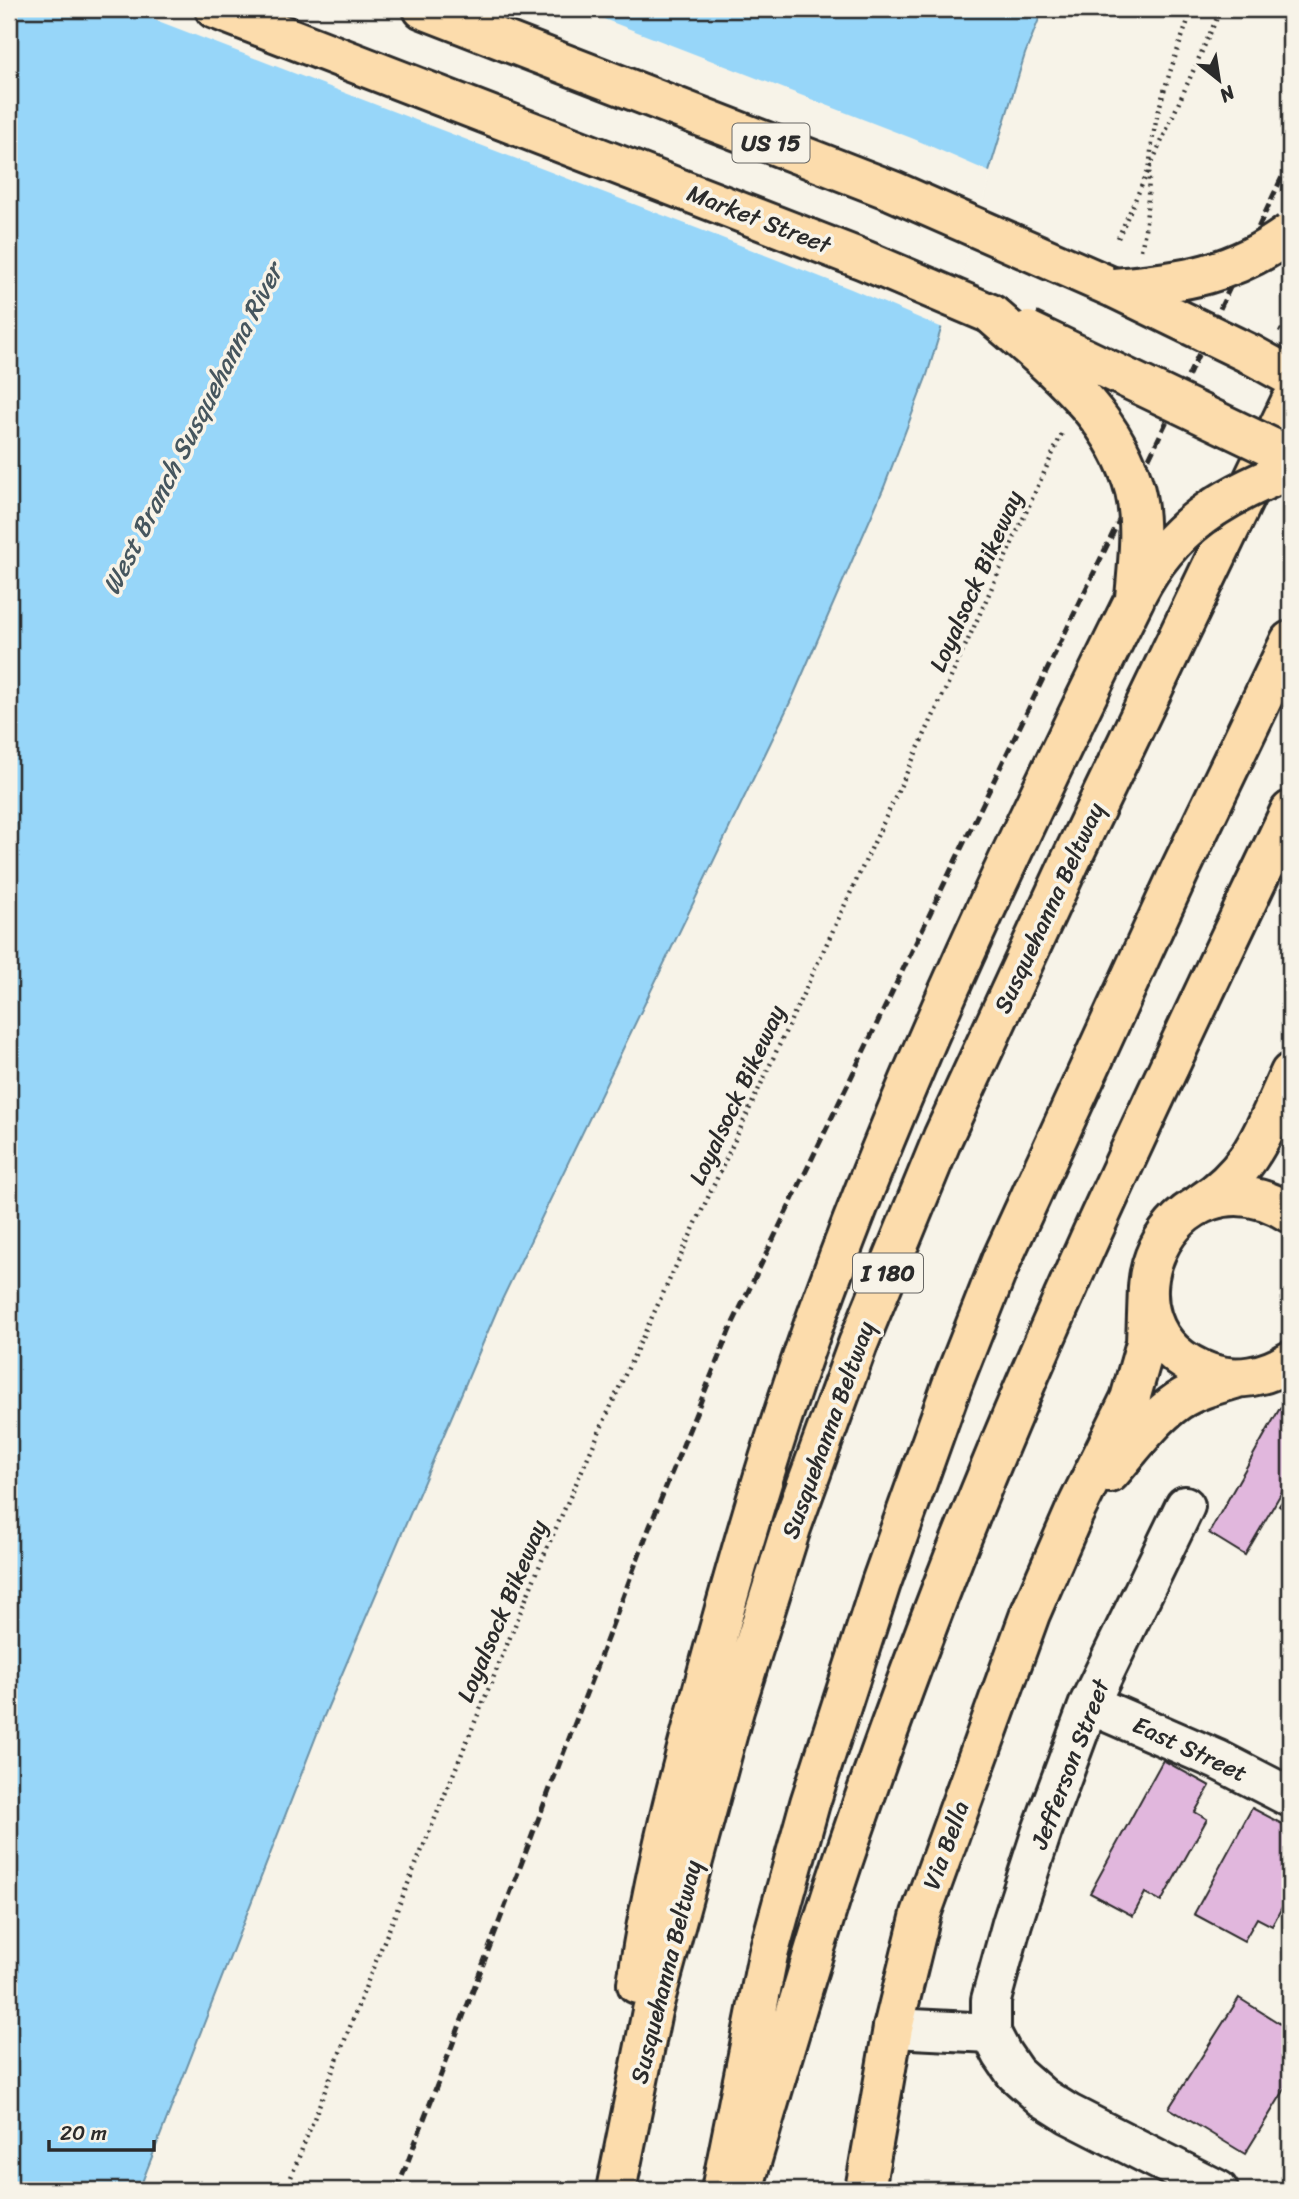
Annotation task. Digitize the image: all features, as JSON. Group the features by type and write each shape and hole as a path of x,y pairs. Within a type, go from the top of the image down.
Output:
{"main road":[{"name":"Market Street","path":"215,9 864,260 1098,363 1290,459"},
{"name":"US 15","path":"423,9 893,191 1114,288 1166,284 1210,274 1244,262 1290,233"},
{"path":"1114,288 1290,376"},
{"path":"990,314 1072,386 1110,435 1125,463 1135,492 1139,523 1135,598"},
{"name":"Susquehanna Beltway","path":"616,2190 652,2011 734,1710 791,1528 858,1344 949,1124 1070,862 1290,403"},
{"path":"607,2190 640,1961 682,1765 749,1522 779,1425 844,1242 917,1061 1040,789 1145,578 1163,551 1205,513 1255,484 1290,459"},
{"path":"721,2190 768,1955 810,1803 881,1583 952,1385 1007,1248 1181,868 1290,641"},
{"path":"743,2190 832,1894 886,1736 942,1589 1002,1441 1131,1145 1290,811"},
{"path":"1261,1375 1204,1371 1189,1363 1175,1352 1157,1328 1149,1304 1148,1287 1152,1261 1163,1236 1192,1209 1223,1188 1252,1156 1290,1073"},
{"path":"1192,1209 1214,1200 1238,1196 1262,1199 1290,1213"},
{"name":"Via Bella","path":"865,2190 892,2028 921,1914 1030,1614 1074,1513 1120,1422 1138,1375 1148,1326 1148,1287"},
{"name":"Via Bella","path":"1074,1513 1162,1415 1177,1402 1201,1389 1261,1375 1290,1361"}],"street":[{"name":"Jefferson Street","path":"991,2033 991,2000 1012,1923 1042,1831 1089,1704 1185,1506"},
{"name":"East Street","path":"1089,1704 1218,1760 1290,1797"},
{"path":"892,2028 991,2033 1015,2073 1042,2097 1069,2114 1218,2190"}],"path":[{"path":"1139,256 1145,233 1149,163 1158,113 1192,9"},
{"path":"1118,238 1221,9"},
{"name":"Loyalsock Bikeway","path":"286,2190 388,1931 547,1548 624,1377 943,696 1068,419"}],"water":[{"name":"West Branch Susquehanna River","path":"9,9 1043,9 1025,54 927,375 884,487 794,694 497,1310 324,1716 139,2190 9,2190"}],"pier":[{"path":"127,9 578,9 914,139 992,173 945,329 722,238"}],"building":[{"path":"1280,1408 1290,1414 1290,1478 1245,1555 1209,1533"},
{"path":"1290,1489 1290,1513 1279,1506"},
{"path":"1163,1760 1210,1786 1195,1812 1207,1819 1161,1902 1145,1893 1133,1916 1090,1893"},
{"path":"1252,1808 1290,1828 1290,1892 1272,1926 1257,1918 1244,1941 1194,1914"},
{"path":"1239,1998 1290,2030 1290,2081 1245,2154 1169,2108"},
{"path":"1110,2183 1110,2190 1031,2190 1031,2188"}],"railway":[{"path":"397,2190 650,1526 731,1327 1290,160"}]}
